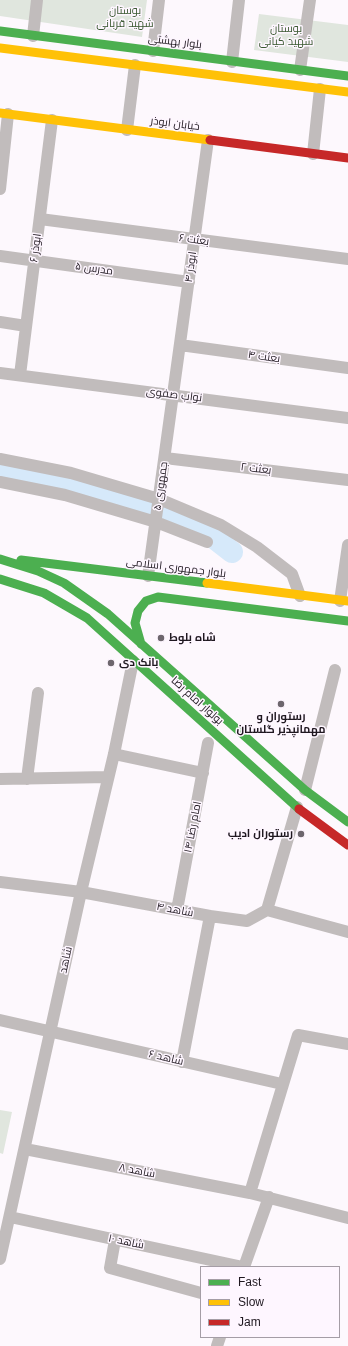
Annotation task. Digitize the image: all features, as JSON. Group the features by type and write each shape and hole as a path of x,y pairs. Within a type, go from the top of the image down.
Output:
{"main road":[{"name":"بلوار بهشتی","path":"0,31 348,76"},
{"path":"0,48 348,92"},
{"name":"خیابان ابوذر","path":"4,114 348,158"},
{"name":"بلوار جمهوری اسلامی","path":"0,558 148,576 299,605 348,621"},
{"name":"بولوار امام رضا","path":"0,558 38,571 64,583 108,614 305,790 348,822"},
{"name":"بولوار امام رضا","path":"0,579 44,593 87,618 296,807 348,845"},
{"name":"بلوار جمهوری اسلامی","path":"141,644 135,623 138,611 146,601 158,597 299,605 344,601"}],"street":[{"path":"33,36 37,0"},
{"path":"152,51 159,0"},
{"path":"232,62 239,0"},
{"path":"300,70 310,0"},
{"path":"127,130 135,65"},
{"path":"313,154 320,89"},
{"path":"0,189 4,114"},
{"name":"ابوذر ۶","path":"20,375 52,120"},
{"name":"ابوذر ۴","path":"173,395 208,140"},
{"name":"بعثت ۶","path":"40,219 348,259"},
{"name":"مدرس ۵","path":"0,256 189,282"},
{"path":"0,322 26,326"},
{"name":"بعثت ۴","path":"180,345 348,368"},
{"name":"نواب صفوی","path":"0,373 348,418"},
{"name":"جمهوری ۵","path":"148,576 173,395"},
{"name":"بعثت ۲","path":"165,458 348,480"},
{"path":"0,459 71,473 159,499 221,525 257,547 292,574 299,605"},
{"path":"0,482 65,495 156,522 207,542"},
{"path":"344,601 348,545"},
{"name":"شاهد","path":"0,1258 81,892 114,754 133,660"},
{"path":"305,790 335,670"},
{"path":"27,779 38,693"},
{"name":"امام رضا ۱۴","path":"177,910 208,743"},
{"path":"114,754 203,773"},
{"path":"0,779 108,777"},
{"path":"296,807 267,910 348,932"},
{"name":"شاهد ۴","path":"0,882 81,892 210,916 247,921 267,910"},
{"path":"182,1062 210,916"},
{"name":"شاهد ۶","path":"0,1020 282,1084"},
{"path":"250,1193 298,1035 348,1044"},
{"name":"شاهد ۸","path":"25,1149 269,1197 348,1218"},
{"path":"244,1266 269,1197"},
{"name":"شاهد ۱۰","path":"10,1217 239,1266"},
{"path":"115,1240 110,1268 200,1293"}],"green space":[{"name":"بوستان شهید قربانی","path":"0,0 147,0 142,37 0,16"},
{"name":"بوستان شهید کیانی","path":"259,14 348,25 348,62 254,50"},
{"path":"0,1110 12,1112 3,1154 0,1153"}],"waterway":[{"path":"0,469 67,483 116,497 146,508"},
{"path":"168,514 197,527 232,552"}],"traffic: fast":[{"path":"0,31 348,76"},
{"path":"0,559 38,571 64,583 108,614 305,790 348,822"},
{"path":"21,560 207,583"},
{"path":"0,579 44,593 87,618 299,809"},
{"path":"141,644 135,623 138,611 146,601 158,597 348,621"}],"traffic: slow":[{"path":"0,48 348,92"},
{"path":"0,113 210,140"},
{"path":"207,583 348,601"}],"traffic: jam":[{"path":"210,140 348,158"},
{"path":"299,809 348,845"}],"place":[{"name":"شاه بلوط","path":"161,638"},
{"name":"بانک دی","path":"111,663"},
{"name":"رستوران و مهمانپذیر گلستان","path":"281,704"},
{"name":"رستوران ادیب","path":"301,834"}]}
